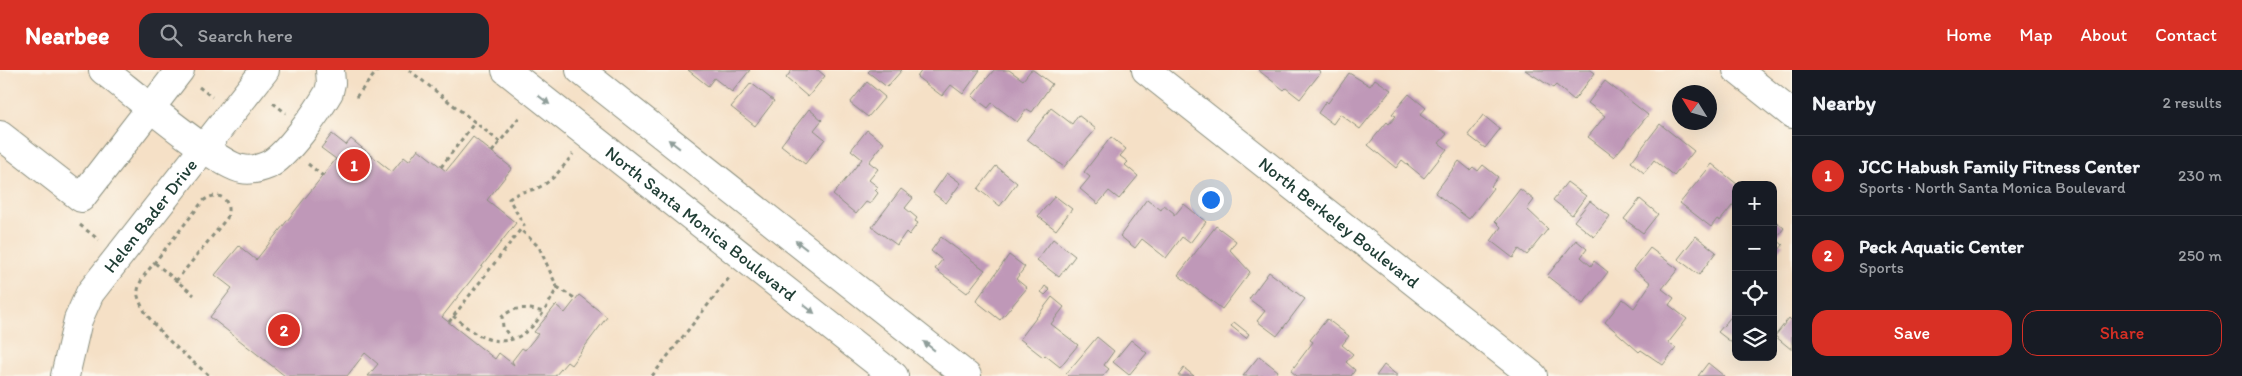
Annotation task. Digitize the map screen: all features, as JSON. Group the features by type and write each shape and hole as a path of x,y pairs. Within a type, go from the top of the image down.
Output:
{"street":[{"path":"103,70 203,147 224,162 242,170 261,168 277,160 329,92 331,84 330,70"},
{"path":"0,135 81,198 180,70"},
{"name":"Helen Bader Drive","path":"66,376 78,320 90,293 265,70"},
{"name":"North Santa Monica Boulevard","path":"506,70 894,376"},
{"path":"580,70 967,376"},
{"name":"North Berkeley Boulevard","path":"1146,70 1533,376"},
{"path":"1737,70 1792,114"}],"path":[{"path":"355,98 378,70"},
{"path":"409,70 500,142"},
{"path":"267,97 288,115"},
{"path":"492,152 524,111"},
{"path":"441,167 475,122"},
{"path":"448,322 524,225 509,199 520,191 535,188 551,180 575,152"},
{"path":"305,162 323,176"},
{"path":"176,281 227,218 228,205 224,198 217,195 209,196 203,201 138,287 138,296 143,306 179,350 210,376"},
{"path":"520,230 539,247 557,287 576,299"},
{"path":"155,263 194,295"},
{"path":"652,376 732,276"},
{"path":"453,316 476,334 499,341 512,340 522,336 532,327 544,312 557,287"},
{"path":"512,340 502,322 502,317 509,310 528,308 544,312"}],"building":[{"path":"688,70 750,70 732,92 714,78 708,86"},
{"path":"792,70 818,70 825,76 808,97 786,78"},
{"path":"870,70 902,70 887,87 868,72"},
{"path":"922,70 980,70 963,94 951,85 942,96 917,77"},
{"path":"994,70 1009,70 1023,80 1033,70 1052,84 1032,112 1027,109 1017,122 992,103 988,108 972,96"},
{"path":"1258,70 1318,70 1321,72 1300,99 1286,88 1284,90"},
{"path":"1525,70 1591,70 1595,73 1574,100 1556,85 1553,88"},
{"path":"1349,73 1370,86 1375,79 1391,90 1360,129 1340,114 1333,124 1318,113 1326,101 1328,103"},
{"path":"1605,81 1648,115 1614,157 1588,137 1605,116 1588,103"},
{"path":"867,82 885,97 868,117 850,103"},
{"path":"751,83 774,101 755,126 731,107"},
{"path":"1409,94 1426,108 1420,115 1447,134 1439,143 1447,149 1424,178 1402,160 1396,168 1368,145 1387,122 1389,124 1396,116 1392,114"},
{"path":"1051,108 1072,124 1078,115 1096,129 1064,167 1027,139"},
{"path":"809,109 822,120 814,130 825,139 805,164 781,145"},
{"path":"1483,115 1500,129 1485,148 1468,135"},
{"path":"1660,124 1694,151 1674,176 1654,160 1644,173 1631,162"},
{"path":"867,130 884,143 869,162 878,169 869,180 878,187 875,190 878,193 870,204 866,202 856,214 833,195 862,159 851,150"},
{"path":"332,134 346,145 351,139 392,172 404,157 409,161 418,149 446,171 473,137 512,168 487,200 516,223 442,317 495,359 499,353 514,365 512,361 522,348 525,350 538,334 534,332 556,305 565,313 579,295 607,317 571,365 567,362 555,376 368,376 378,364 365,353 347,376 285,376 210,317 232,288 215,275 239,246 256,260 336,159 321,148"},
{"path":"1111,137 1126,149 1120,156 1128,162 1125,165 1138,176 1119,199 1109,191 1098,204 1080,189 1090,177 1084,172"},
{"path":"1459,161 1470,170 1473,167 1478,171 1483,165 1498,177 1491,186 1493,188 1469,219 1435,193"},
{"path":"1712,164 1733,181 1732,206 1720,221 1717,219 1711,227 1680,203"},
{"path":"996,166 1017,183 1000,206 978,189"},
{"path":"947,173 961,183 946,203 933,193"},
{"path":"1567,182 1586,196 1572,215 1553,200"},
{"path":"901,189 913,198 905,208 917,218 915,221 918,223 909,235 906,232 897,245 872,227"},
{"path":"1520,189 1534,200 1527,209 1548,229 1527,255 1519,249 1513,258 1491,241 1501,227 1495,221"},
{"path":"1055,196 1072,209 1056,230 1038,216"},
{"path":"1147,199 1161,210 1164,205 1174,213 1174,216 1184,204 1206,222 1190,243 1182,237 1166,258 1142,239 1135,248 1120,236"},
{"path":"1640,199 1658,214 1643,233 1624,219"},
{"path":"1590,201 1610,216 1594,237 1574,221"},
{"path":"1777,222 1784,228 1777,238"},
{"path":"1216,226 1236,241 1230,250 1250,272 1222,309 1178,275"},
{"path":"1696,236 1716,252 1699,275 1678,259"},
{"path":"941,237 985,270 967,293 935,269 942,260 931,251"},
{"path":"1053,239 1075,256 1059,277 1037,260"},
{"path":"1576,240 1587,249 1581,257 1591,266 1594,261 1608,272 1583,304 1547,276"},
{"path":"1777,240 1783,245 1777,252"},
{"path":"1650,248 1678,269 1662,289 1674,298 1669,305 1687,319 1668,343 1676,348 1663,365 1641,350 1639,352 1605,322 1623,299 1634,308 1651,283 1634,269"},
{"path":"1009,255 1025,267 1016,279 1027,288 1000,320 976,301"},
{"path":"1269,272 1305,299 1277,336 1257,321 1265,311 1249,299"},
{"path":"1045,286 1050,290 1045,295 1041,292"},
{"path":"1052,297 1064,307 1051,324 1078,345 1060,367 1045,355 1043,357 1020,339"},
{"path":"1732,316 1732,343 1718,332"},
{"path":"1789,318 1792,321 1792,350 1777,338 1777,333"},
{"path":"1327,319 1349,336 1342,345 1353,354 1346,362 1355,370 1351,376 1297,376 1291,371 1313,342 1310,340"},
{"path":"1234,322 1249,334 1246,338 1231,326"},
{"path":"1097,337 1114,351 1104,365 1109,369 1103,376 1068,376 1066,374"},
{"path":"1131,340 1147,353 1129,375 1113,362"},
{"path":"1259,356 1278,371 1275,376 1243,376"},
{"path":"1708,363 1724,376 1698,376"},
{"path":"1384,365 1398,376 1376,376"},
{"path":"1184,368 1194,376 1178,376"}],"place":[{"name":"JCC Habush Family Fitness Center","path":"354,165"},
{"name":"Peck Aquatic Center","path":"284,330"}]}
